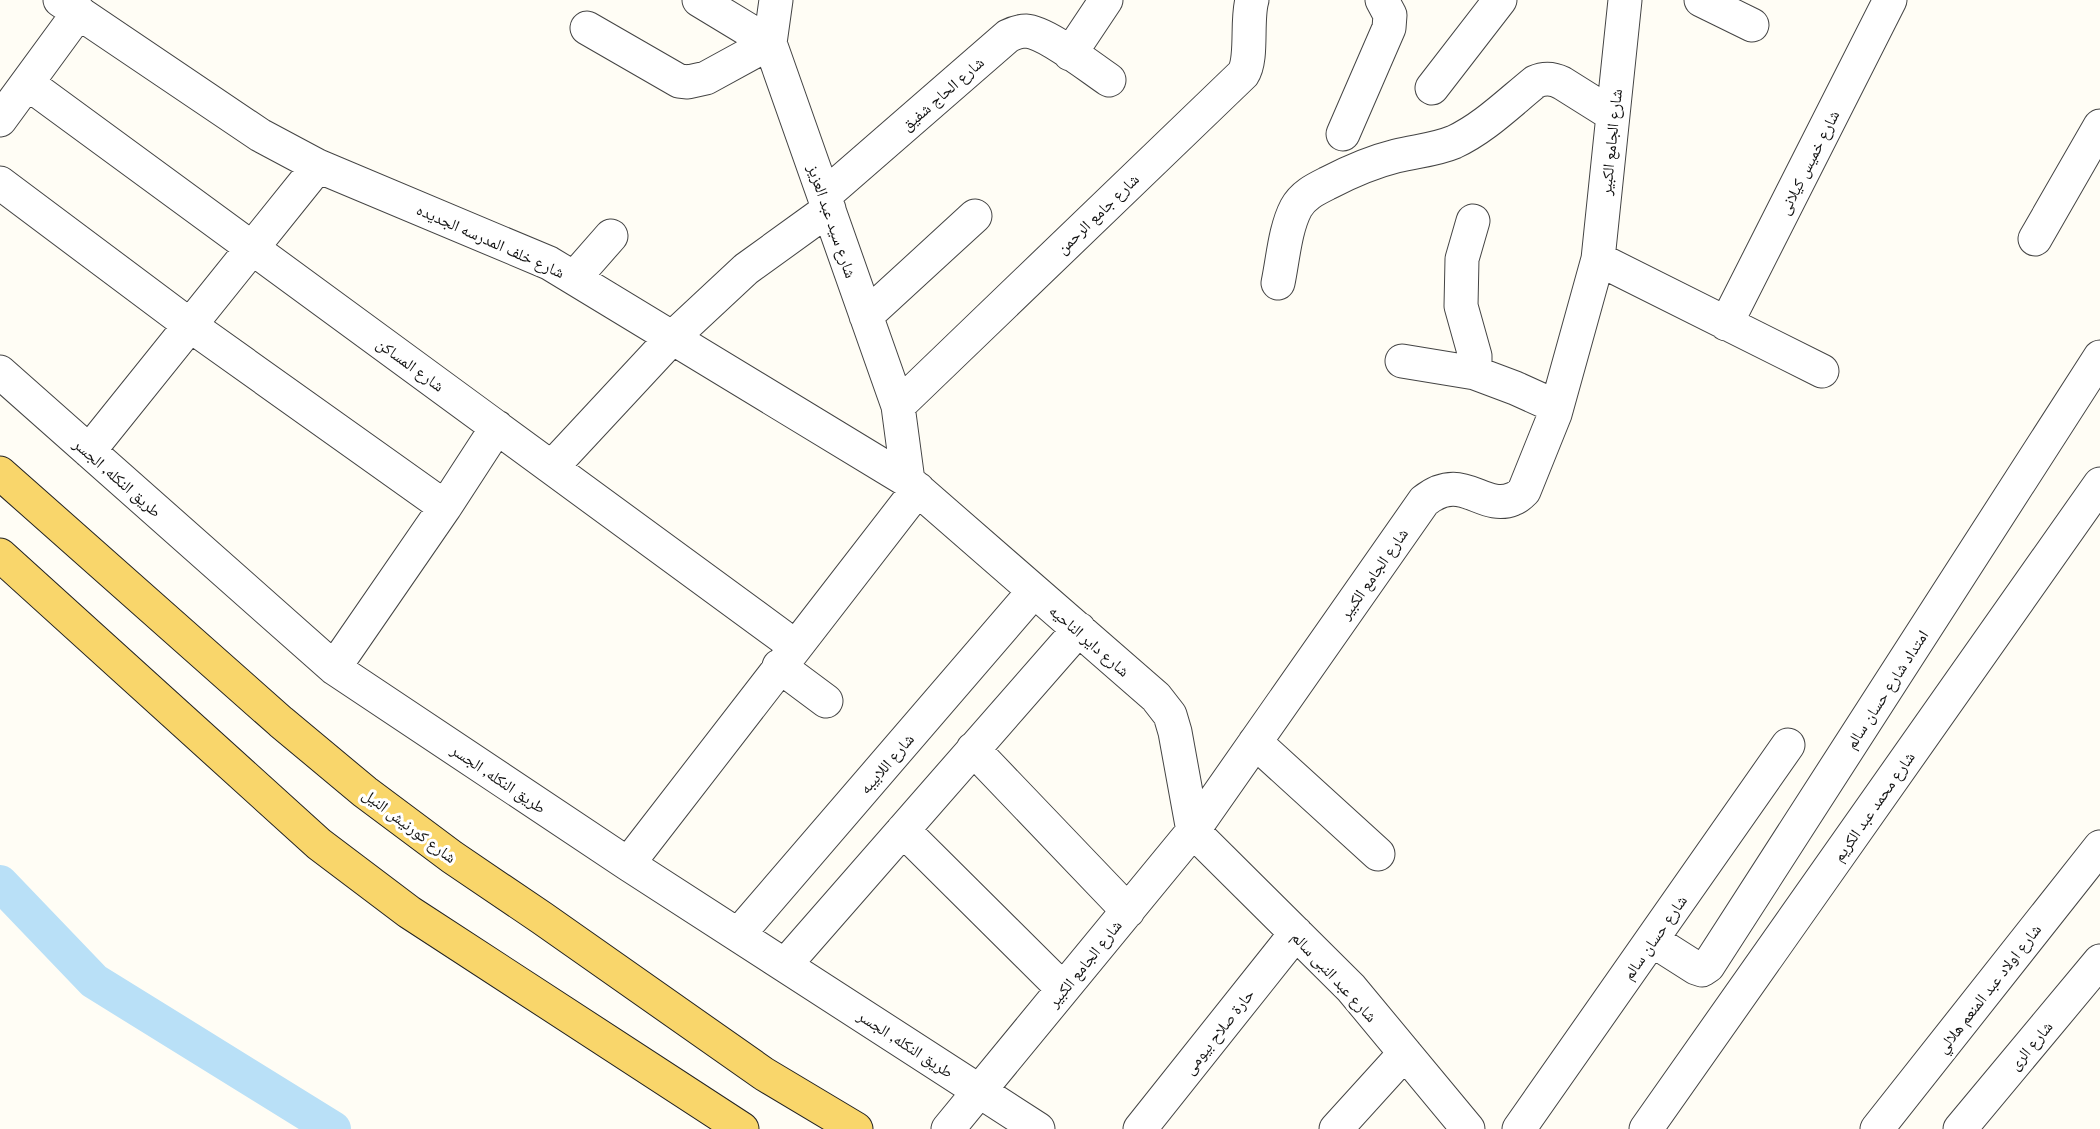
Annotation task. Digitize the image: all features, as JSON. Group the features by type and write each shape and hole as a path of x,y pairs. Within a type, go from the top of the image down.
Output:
{"main road":[{"name":"شارع كورنيش النيل","path":"0,473 281,722 365,792 452,857 543,918 764,1074 856,1129"},
{"path":"0,555 319,844 409,912 742,1129"}],"street":[{"path":"699,0 770,43"},
{"path":"770,43 776,0"},
{"path":"1070,54 1107,0"},
{"name":"شارع جامع الرحمن","path":"898,406 1243,74 1247,66 1252,0"},
{"path":"1343,134 1389,28 1390,15 1382,0"},
{"path":"1432,88 1500,0"},
{"name":"شارع الجامع الكبير","path":"948,1129 1193,831 1424,501 1435,492 1449,488 1464,490 1500,502 1514,499 1524,491 1557,407 1598,259 1625,0"},
{"path":"1701,0 1752,26"},
{"name":"شارع خميس كيلانى","path":"1726,324 1890,0"},
{"path":"0,120 27,83 69,6"},
{"name":"شارع خلف المدرسه الجديده","path":"69,6 260,135 318,166 549,263 913,485"},
{"path":"587,28 679,81 688,82 706,78 770,43"},
{"name":"شارع الحاج شفيق","path":"552,467 672,338 746,269 826,203 1008,36 1025,31 1034,33 1109,80"},
{"name":"شارع سيد عبد العزيز","path":"770,43 898,406 913,485"},
{"path":"1278,283 1291,221 1297,206 1307,195 1329,182 1364,165 1399,155 1426,151 1453,142 1478,129 1534,82 1541,80 1562,82 1613,115"},
{"name":"شارع المساكن","path":"27,83 552,467 787,656 826,701"},
{"path":"2035,239 2100,126"},
{"path":"89,451 318,166"},
{"path":"0,183 191,326 445,507"},
{"path":"866,316 975,216"},
{"path":"1473,221 1462,259 1461,306 1475,356 1475,374"},
{"path":"574,278 611,236"},
{"path":"1598,259 1822,372"},
{"name":"امتداد شارع حسان سالم","path":"1652,940 1696,968 1702,970 1708,966 2100,357"},
{"path":"1402,362 1475,374 1515,388 1557,407"},
{"name":"طريق النكله, الجسر","path":"0,372 334,668 628,864 1038,1129"},
{"path":"334,668 497,427"},
{"name":"شارع محمد عبد الكريم","path":"1646,1129 2100,484"},
{"path":"628,864 787,656 913,485"},
{"name":"شارع داير الناحيه","path":"913,485 1156,697 1170,715 1175,732 1193,831"},
{"name":"شارع اللابيبه","path":"738,935 1034,591"},
{"path":"785,965 1079,629"},
{"path":"1256,742 1378,854"},
{"name":"شارع حسان سالم","path":"1519,1129 1788,745"},
{"path":"973,749 1128,911"},
{"path":"903,830 1063,989"},
{"name":"شارع عبد النبى سالم","path":"1193,831 1350,988 1468,1129"},
{"name":"شارع اولاد عبد المنعم هلالي","path":"1877,1129 2100,847"},
{"name":"حارة صلاح بيومى","path":"1140,1129 1296,933"},
{"name":"شارع الرى","path":"1960,1129 2100,962"},
{"path":"1336,1129 1405,1053"}],"waterway":[{"path":"0,883 94,981 333,1129"}]}
